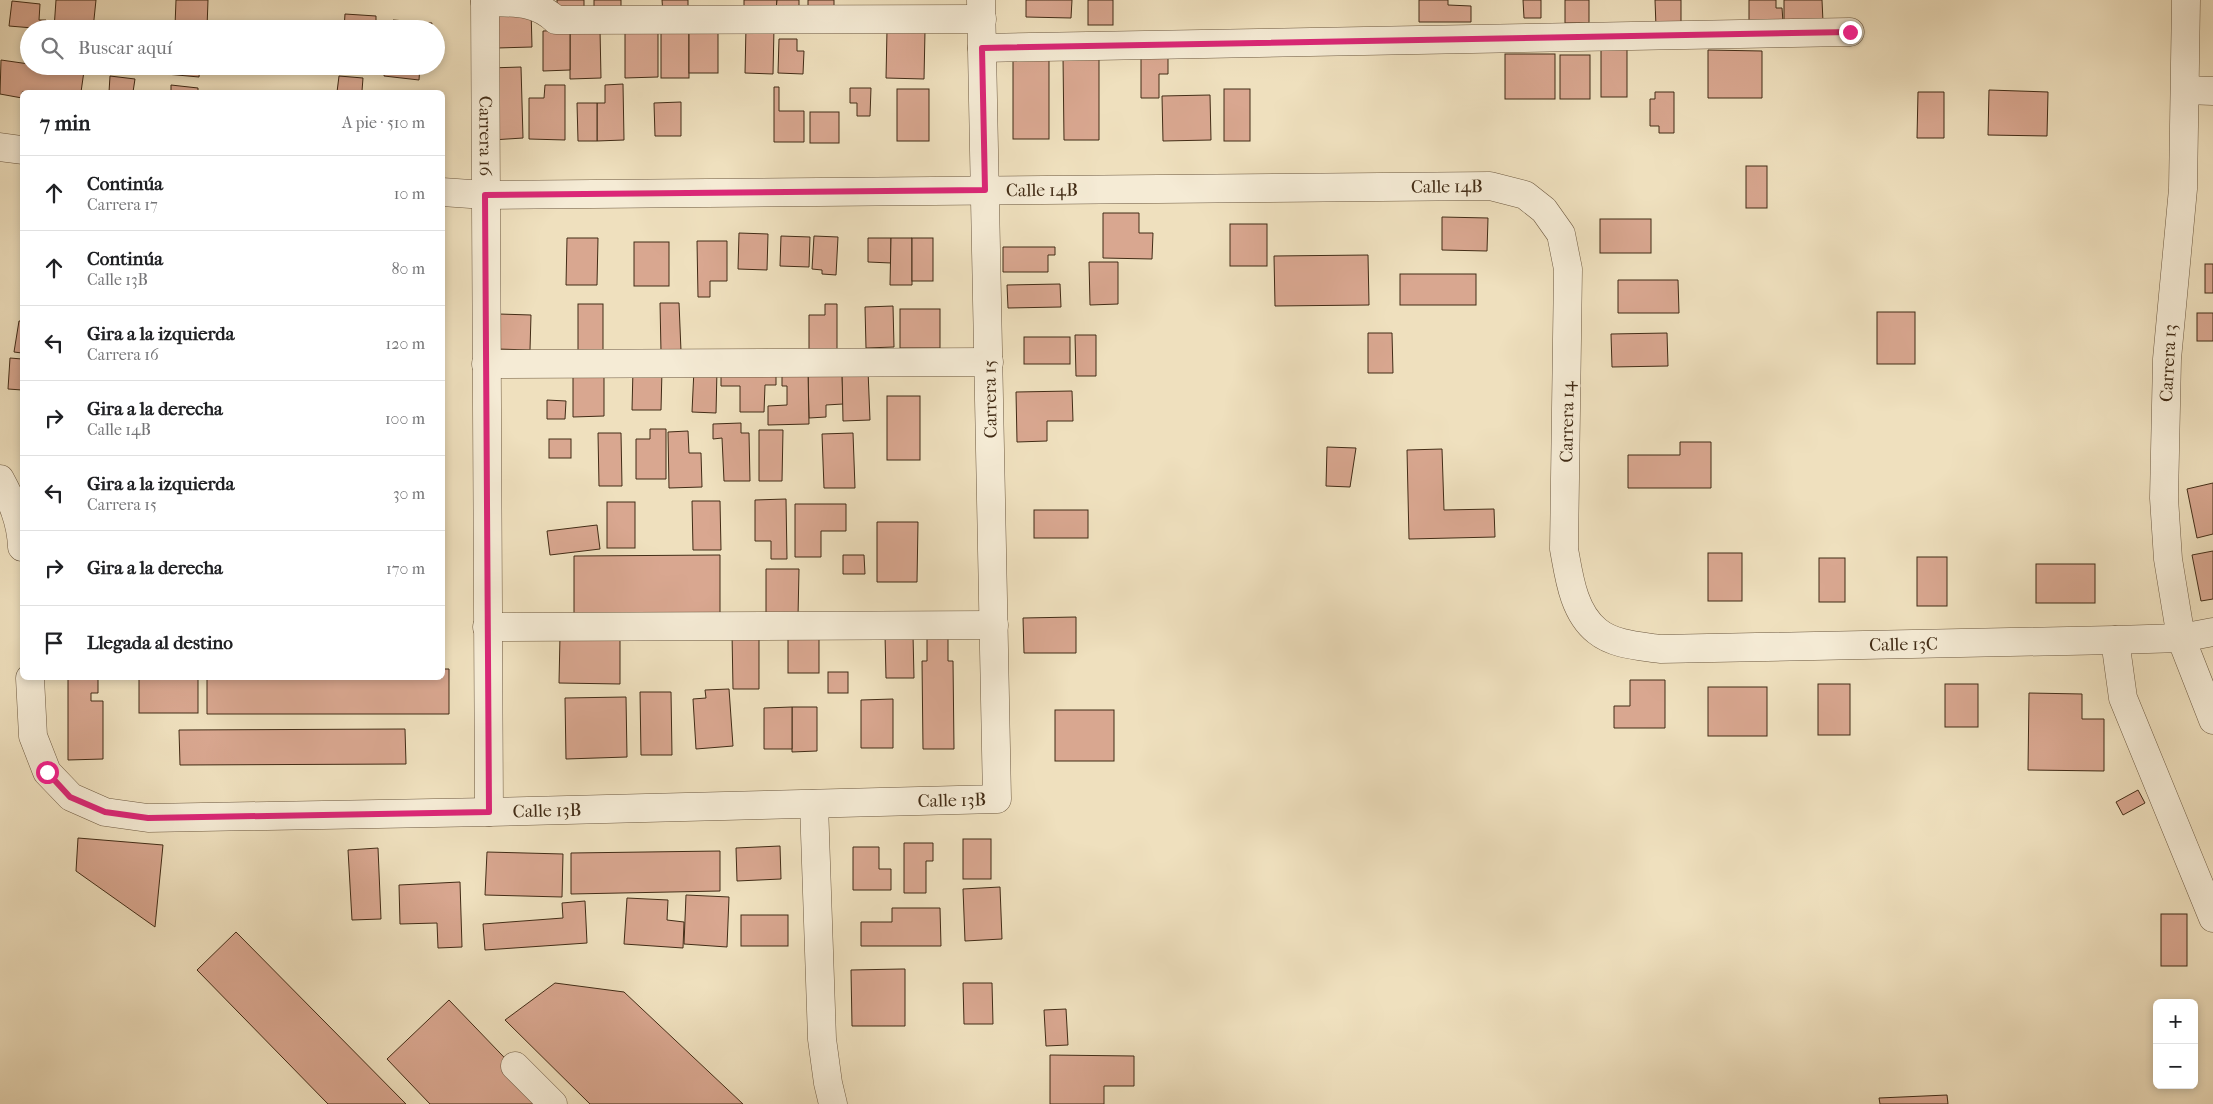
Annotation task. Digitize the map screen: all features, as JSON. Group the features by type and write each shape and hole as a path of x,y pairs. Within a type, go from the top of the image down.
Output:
{"street":[{"name":"Carrera 13","path":"2186,0 2183,189 2167,359 2164,498 2168,559 2181,638 2213,720"},
{"path":"485,1 534,4 547,10 556,20 982,10"},
{"name":"Carrera 16","path":"485,1 486,627 489,812"},
{"name":"Carrera 15","path":"982,10 997,799"},
{"path":"982,48 1850,32"},
{"path":"2185,90 2213,91"},
{"path":"0,147 20,150"},
{"name":"Calle 14B","path":"445,192 485,195 1490,186 1525,195 1544,210"},
{"name":"Carrera 14","path":"1544,210 1561,234 1568,269 1564,549 1571,587 1582,612 1597,631"},
{"path":"486,364 989,362"},
{"path":"0,479 12,502 20,524"},
{"path":"486,627 994,625"},
{"name":"Calle 13C","path":"1597,631 1626,644 1660,649 2181,638 2213,632"},
{"path":"2115,640 2123,698 2213,918"},
{"name":"Calle 13B","path":"30,680 33,736 47,772 70,797 105,812 148,818 489,812 997,799"},
{"path":"814,804 822,1039 828,1083 834,1104"},
{"path":"515,1066 553,1104"}],"building":[{"path":"56,0 96,0 94,20 55,20"},
{"path":"176,0 208,0 207,20 175,20"},
{"path":"557,0 584,0 584,7 557,7"},
{"path":"594,0 621,0 621,8 594,9"},
{"path":"662,0 688,0 688,13 663,14"},
{"path":"744,0 777,0 776,10 744,9"},
{"path":"777,0 799,0 799,11 776,10"},
{"path":"808,0 834,0 834,11 808,11"},
{"path":"1026,0 1072,0 1071,18 1026,17"},
{"path":"1088,0 1113,0 1113,25 1088,25"},
{"path":"1419,0 1448,0 1448,5 1471,6 1471,22 1419,22"},
{"path":"1523,0 1541,0 1541,18 1524,18"},
{"path":"1565,0 1589,0 1589,23 1565,23"},
{"path":"1655,0 1681,0 1681,27 1656,27"},
{"path":"1749,0 1776,0 1776,8 1782,8 1783,22 1749,23"},
{"path":"1784,0 1822,0 1823,22 1784,23"},
{"path":"12,1 40,4 39,20 20,20 20,27 9,26"},
{"path":"531,9 532,47 497,48 495,10"},
{"path":"345,14 376,16 376,20 345,20"},
{"path":"746,27 774,28 773,74 745,73"},
{"path":"570,30 600,30 601,78 570,79"},
{"path":"570,30 570,70 543,71 543,31"},
{"path":"887,30 925,31 924,79 886,78"},
{"path":"661,32 689,32 689,78 661,78"},
{"path":"689,32 718,32 718,73 689,73"},
{"path":"625,33 658,33 658,77 625,78"},
{"path":"779,39 797,39 797,51 804,51 803,74 778,73"},
{"path":"1601,49 1627,49 1627,97 1601,97"},
{"path":"1708,50 1762,51 1762,98 1708,98"},
{"path":"1141,53 1168,53 1168,74 1159,74 1159,98 1141,98"},
{"path":"1505,54 1555,54 1555,99 1505,99"},
{"path":"1560,55 1590,55 1590,99 1560,99"},
{"path":"1013,57 1049,57 1049,139 1013,139"},
{"path":"1063,57 1099,57 1099,140 1064,140"},
{"path":"1,60 20,63 20,75 83,75 81,90 20,90 20,98 0,94"},
{"path":"521,67 523,138 492,140 489,68"},
{"path":"177,75 199,75 199,77"},
{"path":"384,75 419,75 419,80"},
{"path":"110,76 135,79 133,90 109,90"},
{"path":"339,76 363,78 362,90 337,90"},
{"path":"623,84 624,140 597,141 597,103 605,103 605,85"},
{"path":"171,85 198,88 198,90 171,90"},
{"path":"545,85 565,85 565,140 529,139 529,98 544,98"},
{"path":"774,87 779,87 779,111 804,111 804,142 774,142"},
{"path":"850,88 871,88 870,116 857,116 857,103 850,103"},
{"path":"897,89 929,89 929,141 897,141"},
{"path":"1224,89 1250,89 1250,141 1224,141"},
{"path":"1989,90 2048,92 2047,136 1988,135"},
{"path":"1655,92 1674,92 1674,133 1659,133 1659,126 1650,126 1650,99 1655,99"},
{"path":"1918,92 1944,92 1944,138 1917,138"},
{"path":"1210,95 1211,140 1163,141 1162,96"},
{"path":"681,102 681,136 655,136 654,103"},
{"path":"577,103 597,103 597,141 578,141"},
{"path":"810,112 839,112 839,143 810,143"},
{"path":"1746,166 1767,166 1767,208 1746,208"},
{"path":"1103,213 1139,213 1139,233 1153,233 1152,259 1103,258"},
{"path":"1442,217 1488,218 1487,251 1442,250"},
{"path":"1600,219 1651,219 1651,253 1600,253"},
{"path":"1230,224 1267,224 1267,266 1230,266"},
{"path":"739,233 768,234 767,270 738,269"},
{"path":"781,236 810,237 809,267 780,266"},
{"path":"814,236 838,237 836,275 822,274 822,270 812,269"},
{"path":"567,238 598,238 597,285 566,285"},
{"path":"868,238 891,238 891,263 868,262"},
{"path":"891,238 912,238 912,285 890,285"},
{"path":"912,238 933,238 933,281 912,281"},
{"path":"697,241 727,241 727,281 710,281 710,297 698,297"},
{"path":"634,242 669,242 669,286 634,286"},
{"path":"1003,247 1055,247 1055,255 1048,255 1048,272 1003,272"},
{"path":"1368,255 1369,305 1275,306 1274,256"},
{"path":"1089,262 1118,262 1118,304 1090,305"},
{"path":"2205,264 2213,264 2213,293 2205,293"},
{"path":"1400,274 1476,274 1476,305 1400,305"},
{"path":"1618,280 1678,280 1679,313 1618,313"},
{"path":"1060,284 1061,307 1008,308 1007,285"},
{"path":"660,303 679,303 681,351 661,352"},
{"path":"578,304 603,304 603,354 578,354"},
{"path":"825,304 837,304 837,353 809,354 809,315 825,315"},
{"path":"893,306 894,347 866,348 865,307"},
{"path":"900,309 940,309 940,348 900,348"},
{"path":"1877,312 1915,312 1915,364 1877,364"},
{"path":"2197,313 2213,313 2213,341 2197,341"},
{"path":"499,314 531,315 530,350 498,349"},
{"path":"19,321 20,321 20,353 14,352"},
{"path":"1368,333 1392,333 1393,373 1368,373"},
{"path":"1667,333 1668,366 1612,367 1611,334"},
{"path":"1075,335 1096,335 1096,376 1076,376"},
{"path":"1024,337 1070,337 1070,364 1024,364"},
{"path":"10,358 20,359 20,390 8,389"},
{"path":"633,369 662,370 661,410 632,410"},
{"path":"694,369 717,370 716,413 692,412"},
{"path":"842,370 843,404 826,405 826,417 809,418 808,371"},
{"path":"842,370 868,370 870,420 843,421"},
{"path":"782,371 808,371 809,424 768,425 768,406 787,405 787,386 782,386"},
{"path":"573,372 604,372 604,416 573,417"},
{"path":"721,372 776,373 776,385 765,385 764,412 740,412 740,386 721,386"},
{"path":"1072,391 1073,421 1047,421 1047,441 1017,442 1016,392"},
{"path":"887,396 920,396 920,460 887,460"},
{"path":"547,400 566,401 565,419 547,419"},
{"path":"741,423 741,433 749,433 750,481 724,481 722,438 713,439 713,424"},
{"path":"650,429 666,429 666,479 636,479 636,439 650,439"},
{"path":"759,430 783,430 782,481 759,481"},
{"path":"688,431 689,453 701,453 702,487 669,488 668,432"},
{"path":"598,433 621,433 622,486 599,486"},
{"path":"853,433 855,488 824,488 822,434"},
{"path":"549,439 571,439 571,458 549,458"},
{"path":"1680,442 1711,442 1711,488 1628,488 1628,455 1680,455"},
{"path":"1327,447 1356,448 1350,487 1326,486"},
{"path":"1442,449 1444,510 1494,509 1495,537 1409,539 1407,450"},
{"path":"2213,483 2213,534 2197,538 2187,489"},
{"path":"786,499 787,559 771,559 771,541 755,541 755,500"},
{"path":"692,501 720,501 721,550 693,550"},
{"path":"607,502 635,502 635,548 607,548"},
{"path":"795,504 846,504 846,531 821,531 821,557 795,557"},
{"path":"1034,510 1088,510 1088,538 1034,538"},
{"path":"877,522 918,522 917,582 877,582"},
{"path":"597,525 600,549 550,555 547,531"},
{"path":"2213,551 2213,599 2201,601 2192,555"},
{"path":"1708,553 1742,553 1742,601 1708,601"},
{"path":"720,555 720,615 574,616 574,556"},
{"path":"843,555 864,555 865,574 843,574"},
{"path":"1917,557 1947,557 1947,606 1917,606"},
{"path":"1819,558 1845,558 1845,602 1819,602"},
{"path":"2036,564 2095,564 2095,603 2036,603"},
{"path":"766,569 799,569 798,617 766,617"},
{"path":"1076,617 1076,653 1024,653 1023,618"},
{"path":"732,633 759,633 759,689 733,689"},
{"path":"948,633 948,661 953,661 954,749 923,749 922,661 927,661 927,634"},
{"path":"788,634 819,634 819,673 788,673"},
{"path":"885,635 913,635 914,678 886,678"},
{"path":"560,636 620,637 620,684 559,683"},
{"path":"445,669 449,669 449,714 207,714 207,680 445,680"},
{"path":"828,672 848,672 848,693 828,693"},
{"path":"68,680 98,680 98,693 91,693 91,701 103,701 103,759 68,760"},
{"path":"139,680 198,680 198,713 139,713"},
{"path":"1630,680 1665,680 1665,728 1614,728 1614,706 1630,706"},
{"path":"1818,684 1850,684 1850,735 1818,735"},
{"path":"1945,684 1978,684 1978,727 1945,727"},
{"path":"1708,687 1767,687 1767,736 1708,736"},
{"path":"729,689 733,746 696,749 693,699 706,698 705,690"},
{"path":"640,692 671,692 672,755 641,755"},
{"path":"2029,693 2082,694 2082,719 2104,719 2104,771 2028,770"},
{"path":"626,697 627,757 566,759 565,698"},
{"path":"893,699 893,748 861,748 861,700"},
{"path":"792,707 817,707 817,751 792,752"},
{"path":"792,707 792,749 764,749 764,708"},
{"path":"1055,710 1114,710 1114,761 1055,761"},
{"path":"405,729 406,764 180,765 179,730"},
{"path":"2138,790 2145,803 2123,815 2116,802"},
{"path":"78,838 163,845 155,927 76,871"},
{"path":"963,839 991,839 991,879 963,879"},
{"path":"904,843 933,843 933,861 926,861 926,893 904,893"},
{"path":"780,846 781,879 737,881 736,848"},
{"path":"853,847 879,847 879,869 891,869 891,890 853,890"},
{"path":"378,848 381,919 352,920 348,850"},
{"path":"720,851 720,891 571,894 571,853"},
{"path":"487,852 563,854 562,897 485,895"},
{"path":"460,882 462,947 438,948 437,923 400,924 399,885"},
{"path":"1000,887 1002,939 965,941 963,889"},
{"path":"686,895 729,897 727,947 684,944"},
{"path":"627,898 668,900 667,920 684,922 683,948 624,944"},
{"path":"585,901 587,943 485,950 483,924 563,918 562,903"},
{"path":"892,908 940,908 941,946 861,946 861,922 892,922"},
{"path":"2161,914 2187,914 2187,966 2161,966"},
{"path":"741,915 788,915 788,946 741,946"},
{"path":"236,932 406,1104 328,1104 197,970"},
{"path":"905,969 905,1026 852,1026 851,970"},
{"path":"555,983 624,992 743,1104 590,1104 505,1020"},
{"path":"963,983 992,983 993,1024 964,1024"},
{"path":"449,1000 549,1104 430,1104 387,1059"},
{"path":"1066,1009 1068,1045 1046,1046 1044,1010"},
{"path":"1050,1055 1134,1056 1134,1086 1104,1086 1104,1104 1050,1104"},
{"path":"1947,1095 1948,1104 1880,1104 1879,1098"}],"route":[{"path":"47,772 70,797 105,812 148,818 489,812 486,627 485,195 985,190 982,48 1850,32"}]}
